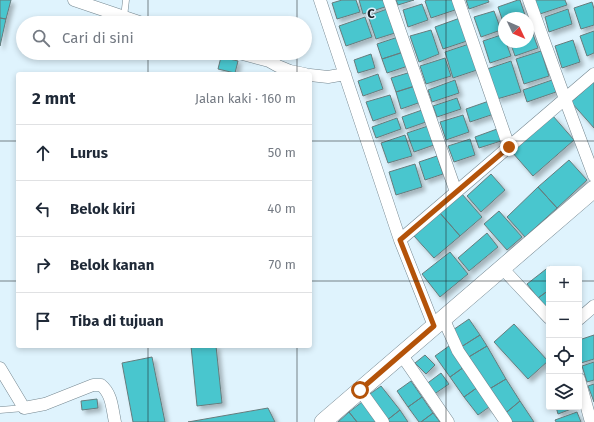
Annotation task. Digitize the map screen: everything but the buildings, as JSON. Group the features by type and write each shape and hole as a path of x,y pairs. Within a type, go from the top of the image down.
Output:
{"street":[{"path":"74,0 121,16"},
{"path":"320,0 400,240 438,322 506,422"},
{"path":"389,0 456,192"},
{"path":"458,0 509,147"},
{"path":"530,0 594,176"},
{"path":"265,60 295,72"},
{"path":"312,75 328,77 345,74"},
{"path":"400,240 594,74"},
{"path":"326,421 401,354 594,189"},
{"path":"502,268 546,315"},
{"path":"582,316 594,306"},
{"path":"401,354 448,422"},
{"path":"0,368 24,408 45,404 93,384 100,384 106,389 110,396 115,422"},
{"path":"360,390 383,422"},
{"path":"582,390 591,422"}],"lane":[{"path":"124,16 126,0"},
{"path":"0,410 24,408"}],"route":[{"path":"360,390 434,326 400,240 509,147"}]}
